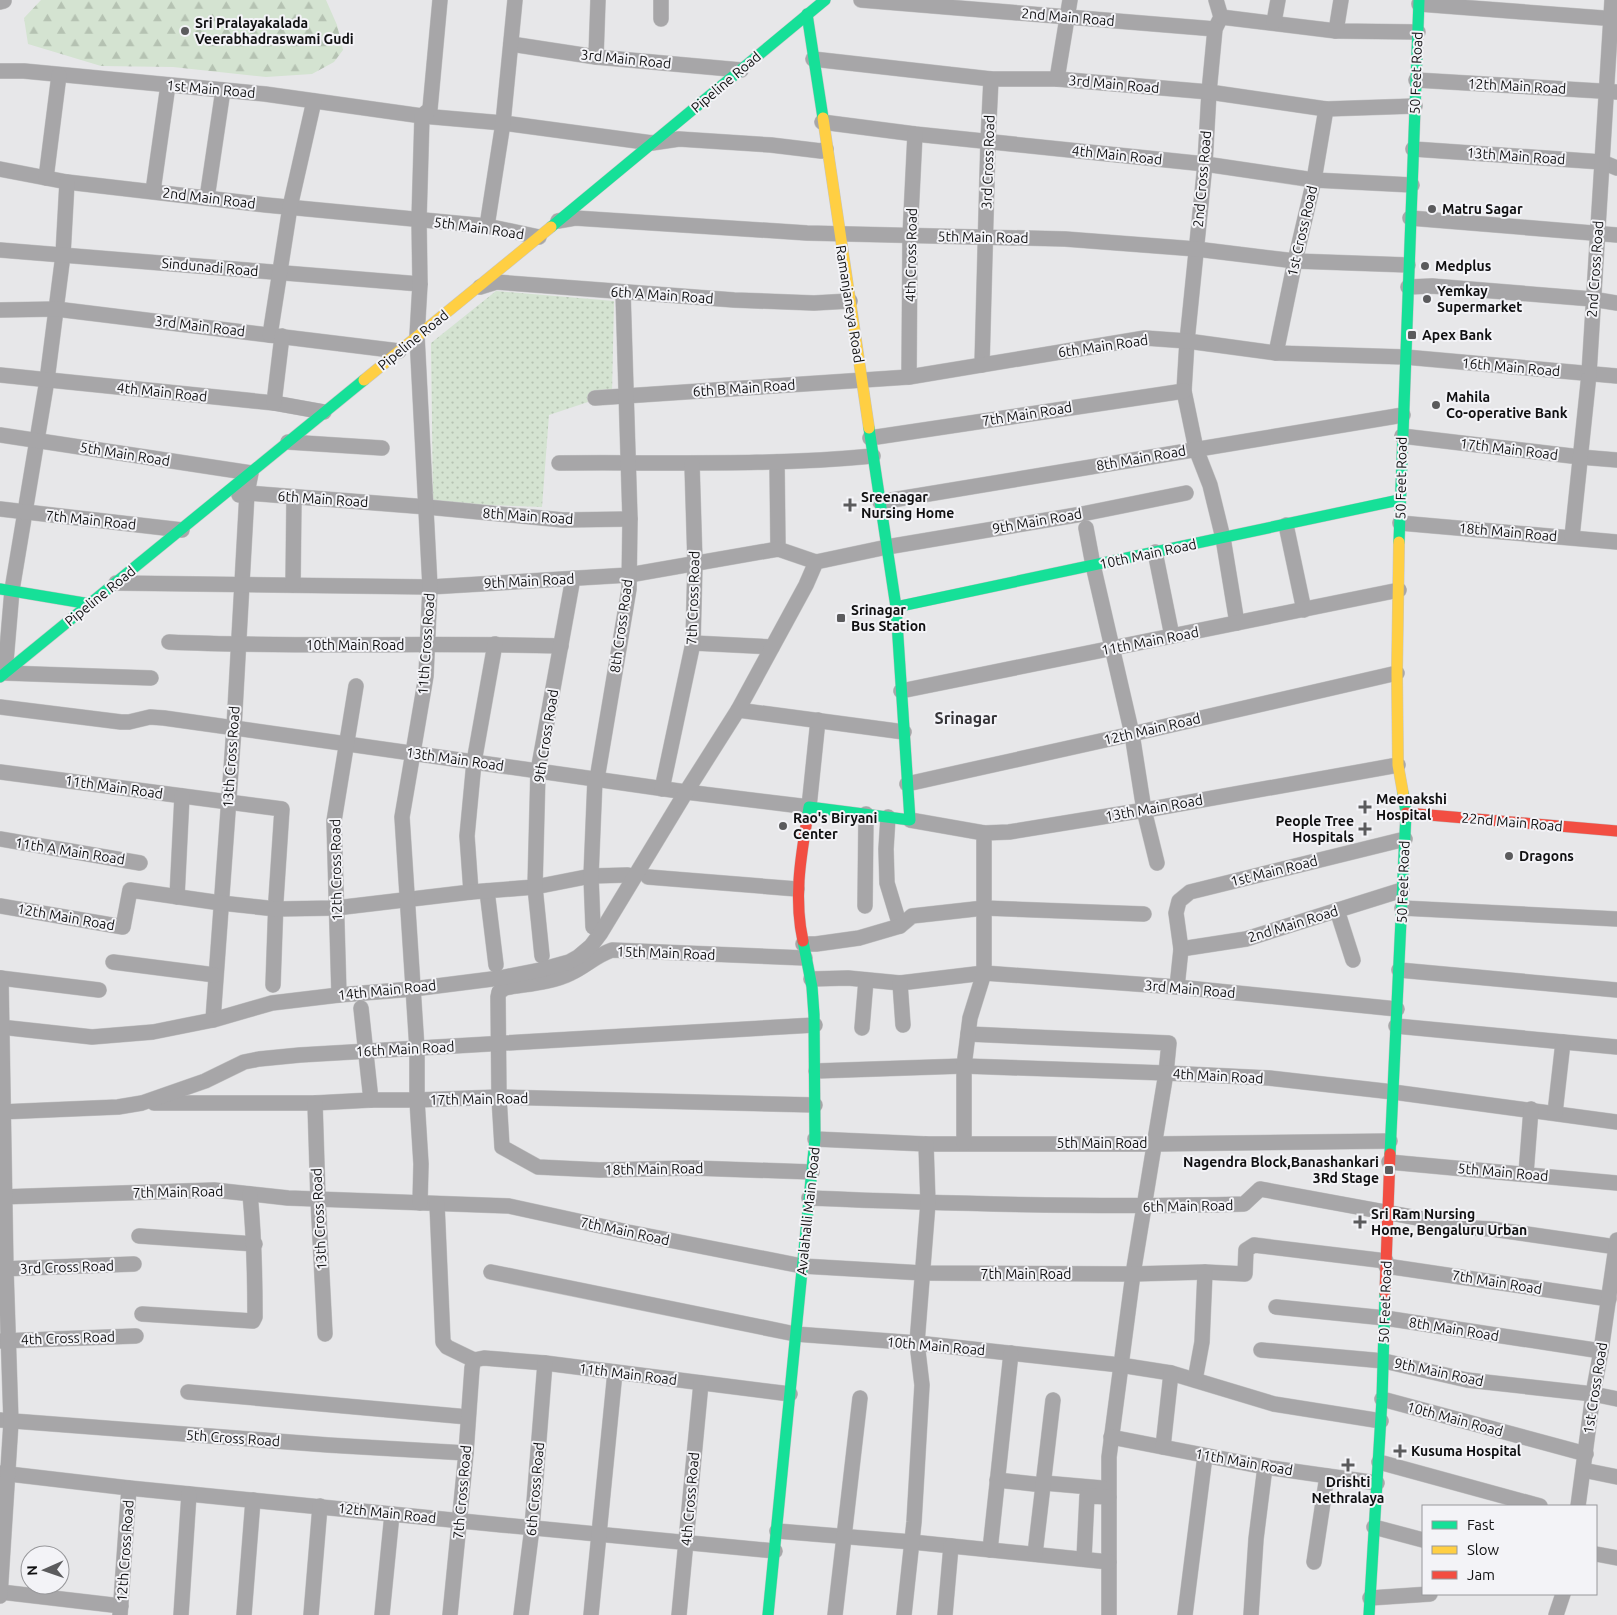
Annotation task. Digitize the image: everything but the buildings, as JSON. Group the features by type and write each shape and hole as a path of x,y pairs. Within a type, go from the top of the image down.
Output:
{"street":[{"path":"422,116 430,109 440,0"},
{"path":"487,226 503,122 515,0"},
{"path":"596,57 598,0"},
{"path":"661,0 661,19"},
{"name":"Pipeline Road","path":"2,675 182,530 741,70 808,7 825,0"},
{"name":"2nd Main Road","path":"861,0 1066,17 1218,23 1274,22 1336,31 1418,32"},
{"path":"1057,79 1070,0"},
{"name":"2nd Cross Road","path":"1196,449 1184,391 1187,341 1205,164 1209,92 1218,23 1216,0"},
{"path":"1274,22 1278,0"},
{"path":"1336,31 1341,0"},
{"name":"2nd Cross Road","path":"1572,537 1589,374 1592,299 1602,162 1611,92 1612,0"},
{"path":"1419,2 1538,6 1613,18"},
{"name":"50 Feet Road","path":"1369,1615 1384,1361 1389,1162 1406,813 1398,765 1399,500 1419,2"},
{"name":"Ramanjaneya Road","path":"808,7 822,122 896,607 901,690"},
{"name":"3rd Main Road","path":"511,44 596,57 741,70"},
{"name":"3rd Main Road","path":"813,59 991,79 1057,79 1209,92 1326,109 1415,106"},
{"name":"1st Main Road","path":"0,71 264,94 422,116"},
{"path":"46,178 59,75"},
{"name":"3rd Cross Road","path":"982,365 991,79"},
{"name":"12th Main Road","path":"1416,80 1611,92"},
{"path":"153,191 168,85"},
{"path":"207,198 223,90"},
{"path":"274,403 280,273 290,207 314,102"},
{"name":"1st Cross Road","path":"1276,353 1314,180 1326,109"},
{"path":"422,116 503,122 652,143 679,139 771,145 821,151 826,149"},
{"name":"11th Cross Road","path":"420,1203 421,1164 417,1100 417,1049 402,817 426,676 430,587 417,336 420,284 419,220 422,116"},
{"name":"4th Main Road","path":"822,122 914,134 1205,164 1314,180 1412,185"},
{"name":"4th Cross Road","path":"909,377 910,236 914,134"},
{"name":"13th Main Road","path":"1413,149 1602,162 1617,168"},
{"name":"2nd Main Road","path":"0,169 68,182 419,220"},
{"path":"68,182 63,255 48,380 24,512 6,590 2,675 151,678"},
{"name":"5th Main Road","path":"558,221 575,218 807,233 1065,238 1196,249 1295,261 1408,265"},
{"path":"1410,218 1617,235"},
{"name":"5th Main Road","path":"419,220 487,226 539,237"},
{"name":"Sindunadi Road","path":"0,250 420,284"},
{"name":"6th A Main Road","path":"476,289 496,282 734,300 814,303 850,301"},
{"path":"1408,287 1432,286 1592,299 1617,303"},
{"name":"8th Cross Road","path":"593,928 591,876 595,779 598,773 629,589 630,519 623,292"},
{"name":"3rd Main Road","path":"0,310 56,309 399,351"},
{"name":"6th Main Road","path":"862,381 909,377 1145,338 1187,341 1276,353 1405,357"},
{"name":"16th Main Road","path":"1405,357 1617,376"},
{"name":"4th Main Road","path":"0,375 274,403 324,412"},
{"name":"6th B Main Road","path":"594,398 862,381"},
{"name":"7th Main Road","path":"870,438 1184,391"},
{"name":"8th Main Road","path":"880,502 1403,415"},
{"name":"5th Main Road","path":"0,435 251,473"},
{"name":"17th Main Road","path":"1402,436 1617,460"},
{"path":"288,442 382,448"},
{"path":"1196,449 1210,484 1223,538 1238,623"},
{"path":"559,463 627,462 692,464 777,462 873,456"},
{"path":"777,462 778,549 816,562"},
{"name":"7th Cross Road","path":"662,789 693,643 695,563 692,464"},
{"name":"13th Cross Road","path":"213,1020 234,728 247,494 251,473"},
{"name":"9th Main Road","path":"816,562 887,547 1082,514 1186,493"},
{"name":"6th Main Road","path":"220,498 247,494 427,507"},
{"path":"293,585 294,497"},
{"name":"10th Main Road","path":"896,607 1399,500"},
{"name":"8th Main Road","path":"427,507 563,520 630,519"},
{"name":"7th Main Road","path":"0,509 182,530"},
{"name":"18th Main Road","path":"1400,523 1617,542"},
{"path":"1286,524 1304,610"},
{"path":"1086,528 1132,734 1144,810 1157,863"},
{"name":"9th Main Road","path":"116,583 430,587 629,575 778,549"},
{"path":"1155,552 1172,636"},
{"name":"14th Main Road","path":"1,1028 92,1037 153,1032 213,1020 264,1005 339,995 413,989 508,976 569,962 578,957 591,946 600,934 738,710 806,585 816,562"},
{"name":"9th Cross Road","path":"542,956 535,887 538,771 574,578"},
{"path":"6,590 90,604"},
{"name":"11th Main Road","path":"901,690 1399,590"},
{"name":"10th Main Road","path":"169,642 239,645 495,644 561,646"},
{"path":"693,643 772,646"},
{"path":"495,644 474,762 467,836 496,965"},
{"name":"12th Main Road","path":"908,784 1397,673"},
{"name":"12th Cross Road","path":"339,995 334,821 356,686"},
{"path":"901,690 910,820"},
{"name":"13th Main Road","path":"0,707 121,722 150,717 164,718 662,789 910,820 984,833 1033,830 1398,765"},
{"path":"738,710 904,732"},
{"path":"809,808 818,720"},
{"name":"11th Main Road","path":"0,772 282,809 276,909"},
{"path":"177,897 182,796"},
{"name":"Avalahalli Main Road","path":"768,1615 815,1138 816,1071 812,979 804,951 798,916 797,889 809,808"},
{"name":"22nd Main Road","path":"1406,813 1617,831"},
{"path":"865,906 866,814"},
{"path":"888,817 886,849 887,883 900,926"},
{"path":"964,1143 964,1066 970,1018 984,973 984,833"},
{"name":"11th A Main Road","path":"0,840 140,863"},
{"name":"1st Main Road","path":"1181,949 1176,913 1179,900 1190,892 1405,840"},
{"name":"12th Main Road","path":"0,906 124,927 130,890 276,909 336,908 535,887 591,876 628,874"},
{"path":"648,877 797,889"},
{"name":"2nd Main Road","path":"1181,949 1246,939 1402,890"},
{"path":"804,951 816,944 859,938 900,926 912,916 984,908 1144,914"},
{"path":"1402,908 1617,919"},
{"path":"273,985 276,909"},
{"path":"1337,910 1353,960"},
{"path":"1177,987 1181,949"},
{"name":"15th Main Road","path":"499,1044 499,992 505,988 566,975 593,958 612,950 804,951"},
{"path":"113,962 215,975"},
{"path":"1398,970 1617,990"},
{"name":"3rd Main Road","path":"812,979 848,978 900,983 984,973 1177,987 1397,1009"},
{"path":"0,1596 6,1421 0,978 99,990"},
{"path":"862,1028 866,980"},
{"path":"900,983 903,1025"},
{"path":"361,1008 370,1100"},
{"name":"16th Main Road","path":"2,1112 118,1107 142,1103 205,1081 244,1062 275,1058 815,1025"},
{"path":"1396,1026 1617,1046"},
{"path":"968,1034 1168,1043 1166,1073 1156,1144 1133,1274 1109,1456 1110,1615"},
{"path":"1555,1113 1563,1042"},
{"path":"499,1044 499,1097"},
{"name":"4th Main Road","path":"816,1071 964,1066 1269,1078 1393,1092 1617,1122"},
{"name":"17th Main Road","path":"142,1103 315,1103 499,1097 636,1102 815,1105"},
{"name":"18th Main Road","path":"499,1097 502,1147 538,1167 600,1170 693,1168 812,1172"},
{"name":"13th Cross Road","path":"315,1103 325,1334"},
{"path":"1526,1174 1530,1110"},
{"name":"5th Main Road","path":"815,1138 926,1144 1390,1141"},
{"path":"904,1615 912,1542 922,1385 917,1343 928,1203 926,1144"},
{"name":"5th Main Road","path":"1389,1162 1617,1183"},
{"name":"6th Main Road","path":"809,1198 928,1203 1144,1207 1244,1204 1260,1189 1472,1228 1492,1229 1617,1247"},
{"name":"7th Main Road","path":"2,1197 214,1190 318,1199 509,1206 628,1232 802,1266 924,1273 1133,1274 1205,1272 1245,1274 1246,1250 1254,1245 1386,1263 1609,1299"},
{"path":"142,1314 253,1321 255,1317 255,1244 250,1194"},
{"path":"437,1204 443,1342 447,1347 473,1364"},
{"path":"140,1236 255,1244"},
{"name":"1st Cross Road","path":"1578,1505 1593,1394 1601,1351 1611,1323 1609,1299 1617,1240"},
{"name":"3rd Cross Road","path":"3,1269 134,1264"},
{"name":"10th Main Road","path":"490,1272 796,1334 917,1343 1120,1364 1171,1373 1274,1404 1381,1421"},
{"path":"1195,1380 1202,1342 1205,1272"},
{"name":"8th Main Road","path":"1276,1307 1385,1318 1601,1351"},
{"name":"4th Cross Road","path":"5,1341 136,1336"},
{"name":"9th Main Road","path":"1261,1350 1384,1361 1467,1380 1593,1394 1617,1399"},
{"path":"990,1550 1011,1353"},
{"name":"11th Main Road","path":"473,1364 484,1358 545,1363 790,1394"},
{"name":"6th Cross Road","path":"521,1615 532,1528 545,1363"},
{"name":"7th Cross Road","path":"450,1615 473,1364"},
{"path":"591,1615 615,1372"},
{"path":"1163,1447 1171,1373"},
{"name":"4th Cross Road","path":"679,1615 701,1383"},
{"path":"188,1392 468,1417"},
{"path":"836,1615 860,1398"},
{"name":"10th Main Road","path":"1382,1399 1586,1454"},
{"path":"1035,1554 1053,1400"},
{"name":"5th Cross Road","path":"6,1421 328,1445 466,1453"},
{"name":"11th Main Road","path":"1111,1437 1265,1467 1377,1484"},
{"path":"1185,1615 1205,1456"},
{"path":"1378,1462 1536,1505"},
{"path":"1251,1615 1256,1538 1265,1467"},
{"path":"1583,1470 1617,1477"},
{"name":"12th Main Road","path":"4,1473 188,1494 775,1551"},
{"path":"1314,1562 1327,1476"},
{"path":"997,1480 1109,1493"},
{"name":"12th Cross Road","path":"121,1611 130,1488"},
{"path":"1084,1559 1087,1496 1109,1493"},
{"path":"181,1615 188,1494"},
{"path":"244,1615 253,1500"},
{"path":"311,1615 320,1506"},
{"path":"382,1615 392,1514"},
{"path":"1374,1527 1422,1540"},
{"path":"776,1531 912,1542 1109,1562"},
{"path":"944,1615 951,1546"},
{"path":"1597,1554 1617,1558"},
{"path":"0,1592 121,1611"},
{"path":"1370,1598 1422,1595"},
{"path":"1556,1615 1563,1595"}],"green space":[{"name":"Sri Pralayakalada Veerabhadraswami Gudi","path":"41,0 326,0 337,25 343,50 334,62 312,74 266,77 173,67 101,66 28,44 24,18"},
{"path":"496,291 614,301 612,394 549,415 542,507 433,503 431,343"}],"traffic: fast":[{"path":"551,227 825,0"},
{"path":"1399,542 1419,0"},
{"path":"807,14 823,118"},
{"path":"0,677 364,380"},
{"path":"807,820 809,807 910,820 896,607 869,428"},
{"path":"896,607 1399,500"},
{"path":"0,589 90,604"},
{"path":"1390,1154 1406,813 1403,793"},
{"path":"768,1615 815,1139 814,1015 812,987 803,941"},
{"path":"1369,1615 1382,1399 1385,1293"}],"traffic: slow":[{"path":"823,118 869,428"},
{"path":"364,380 551,227"},
{"path":"1399,542 1398,765 1403,793"}],"traffic: jam":[{"path":"1406,813 1617,831"},
{"path":"803,941 798,896 800,865 807,820"},
{"path":"1385,1293 1390,1154"}],"place":[{"name":"Sri Pralayakalada Veerabhadraswami Gudi","path":"185,31"},
{"name":"Matru Sagar","path":"1432,209"},
{"name":"Medplus","path":"1425,266"},
{"name":"Yemkay Supermarket","path":"1427,299"},
{"name":"Apex Bank","path":"1412,335"},
{"name":"Mahila Co-operative Bank","path":"1436,405"},
{"name":"Sreenagar Nursing Home","path":"850,505"},
{"name":"Srinagar Bus Station","path":"841,618"},
{"name":"Meenakshi Hospital","path":"1365,807"},
{"name":"Rao's Biryani Center","path":"783,826"},
{"name":"People Tree Hospitals","path":"1365,829"},
{"name":"Dragons","path":"1509,856"},
{"name":"Nagendra Block,Banashankari 3Rd Stage","path":"1389,1170"},
{"name":"Sri Ram Nursing Home, Bengaluru Urban","path":"1360,1222"},
{"name":"Kusuma Hospital","path":"1400,1451"},
{"name":"Drishti Nethralaya","path":"1348,1465"}],"district":[{"name":"Srinagar","path":"966,718"}]}
